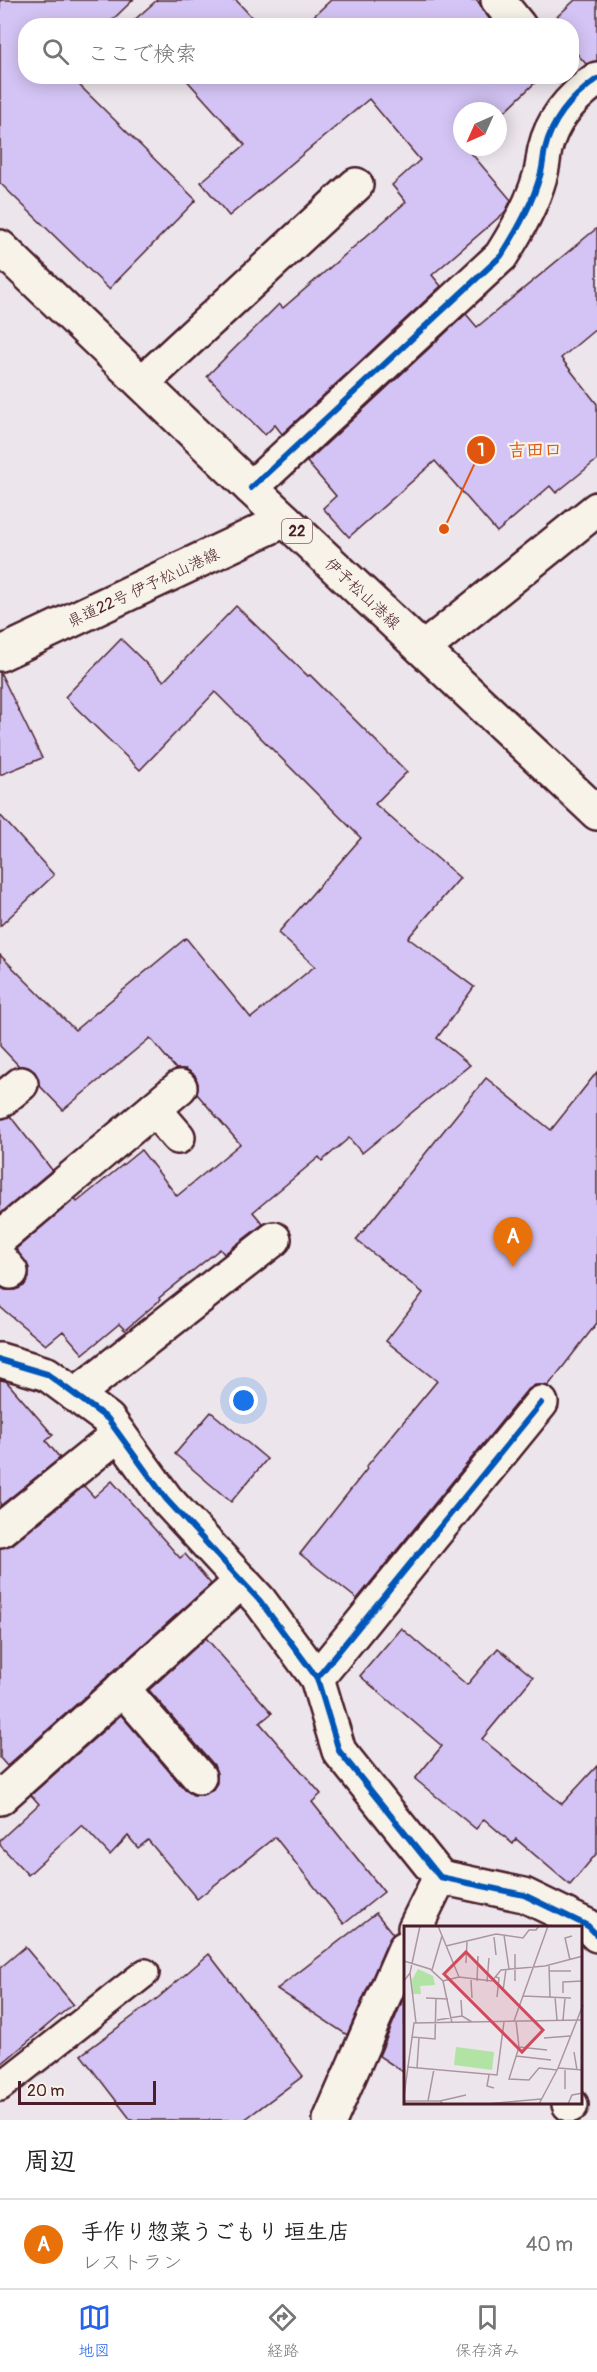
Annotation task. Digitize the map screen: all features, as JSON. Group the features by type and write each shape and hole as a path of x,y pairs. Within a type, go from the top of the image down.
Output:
{"street":[{"path":"498,0 513,18"},
{"path":"251,488 501,256 521,224 540,176 546,146 558,118 577,84"},
{"path":"142,384 356,185"},
{"name":"伊予松山港線","path":"0,247 251,488 597,813"},
{"path":"423,649 597,509"},
{"name":"県道22号 伊予松山港線","path":"0,654 285,520"},
{"path":"0,1238 180,1087"},
{"path":"154,1109 178,1137"},
{"path":"75,1395 274,1239"},
{"path":"0,1360 47,1374 108,1419 166,1499 260,1601 317,1678 339,1751 440,1877 524,1895 588,1926 597,1935"},
{"path":"317,1678 541,1403"},
{"path":"0,1530 119,1434"},
{"path":"0,1798 242,1581"},
{"path":"122,1688 199,1777"},
{"path":"416,1926 440,1877"},
{"path":"330,2120 401,1968"}],"lane":[{"path":"0,2087 145,1973"}],"building":[{"path":"0,0 133,0 114,18 18,18 18,84 78,84 196,200 109,289 0,183"},
{"path":"157,0 236,0 253,18 137,18"},
{"path":"331,0 477,0 489,18 312,18"},
{"path":"575,0 597,0 597,61 586,64 579,56 579,18 556,18"},
{"path":"190,84 534,84 507,109 507,102 453,102 453,156 474,156 511,200 505,212 432,275 441,286 282,434 275,425 265,435 207,376 279,304 283,308 406,202 392,185 420,160 369,99 229,216 201,182 245,145"},
{"path":"597,228 597,328 561,358 597,404 597,460 556,493 550,486 497,532 435,461 349,537 323,508 336,496 307,462 466,314 477,327"},
{"path":"236,606 308,676 310,675 407,772 375,804 460,878 408,938 474,987 437,1038 470,1065 362,1153 349,1138 322,1161 319,1157 253,1212 263,1224 224,1254 220,1249 159,1298 160,1300 125,1330 119,1324 83,1354 63,1331 46,1345 0,1307 0,1287 5,1290 15,1290 24,1286 29,1278 29,1268 16,1249 75,1199 77,1202 141,1150 177,1196 240,1144 197,1094 198,1084 195,1075 186,1069 176,1069 150,1038 63,1110 39,1085 35,1072 28,1067 19,1066 0,1046 0,955 75,1030 186,938 251,1018 315,966 278,933 361,838 215,692 140,770 65,697 121,639 164,681"},
{"path":"0,672 42,758 0,775"},
{"path":"0,815 54,875 0,926"},
{"path":"597,1072 597,1323 548,1386 535,1385 526,1391 357,1599 300,1554 367,1469 366,1467 437,1381 386,1341 423,1293 356,1240 486,1078 551,1130"},
{"path":"10,1116 52,1170 0,1214 0,1119"},
{"path":"0,1380 6,1381 53,1435 46,1441 60,1458 0,1506"},
{"path":"211,1412 267,1459 231,1502 175,1454"},
{"path":"112,1481 180,1558 185,1554 211,1584 7,1766 0,1758 0,1548 12,1545 84,1486 94,1497"},
{"path":"401,1628 467,1685 498,1648 533,1677 482,1739 562,1804 597,1766 597,1853 570,1885 516,1839 513,1844 484,1819 476,1829 415,1779 442,1746 360,1676"},
{"path":"206,1638 272,1713 260,1723 321,1794 312,1802 384,1892 344,1924 275,1837 197,1899 148,1840 138,1848 128,1836 110,1855 82,1825 28,1875 0,1845 0,1840 39,1804 31,1795 121,1715 185,1790 193,1795 202,1795 212,1791 217,1783 214,1765 149,1690"},
{"path":"376,1913 393,1934 347,2035 277,1989"},
{"path":"25,1947 73,2004 0,2065 0,1968"},
{"path":"209,1954 303,2076 244,2120 131,2120 81,2055 159,1997"},
{"path":"404,1997 404,2072 379,2056"}],"cycle path":[{"path":"251,488 501,256 533,197 541,173 548,138 558,118 572,101 597,79"},
{"path":"0,1360 47,1374 108,1419 166,1499 260,1601 317,1678 339,1751 440,1877 524,1895 588,1926 597,1935"},
{"path":"317,1678 541,1403"}],"place":[{"name":"吉田口","path":"444,529"},
{"name":"手作り惣菜うごもり 垣生店","path":"513,1267"}]}
